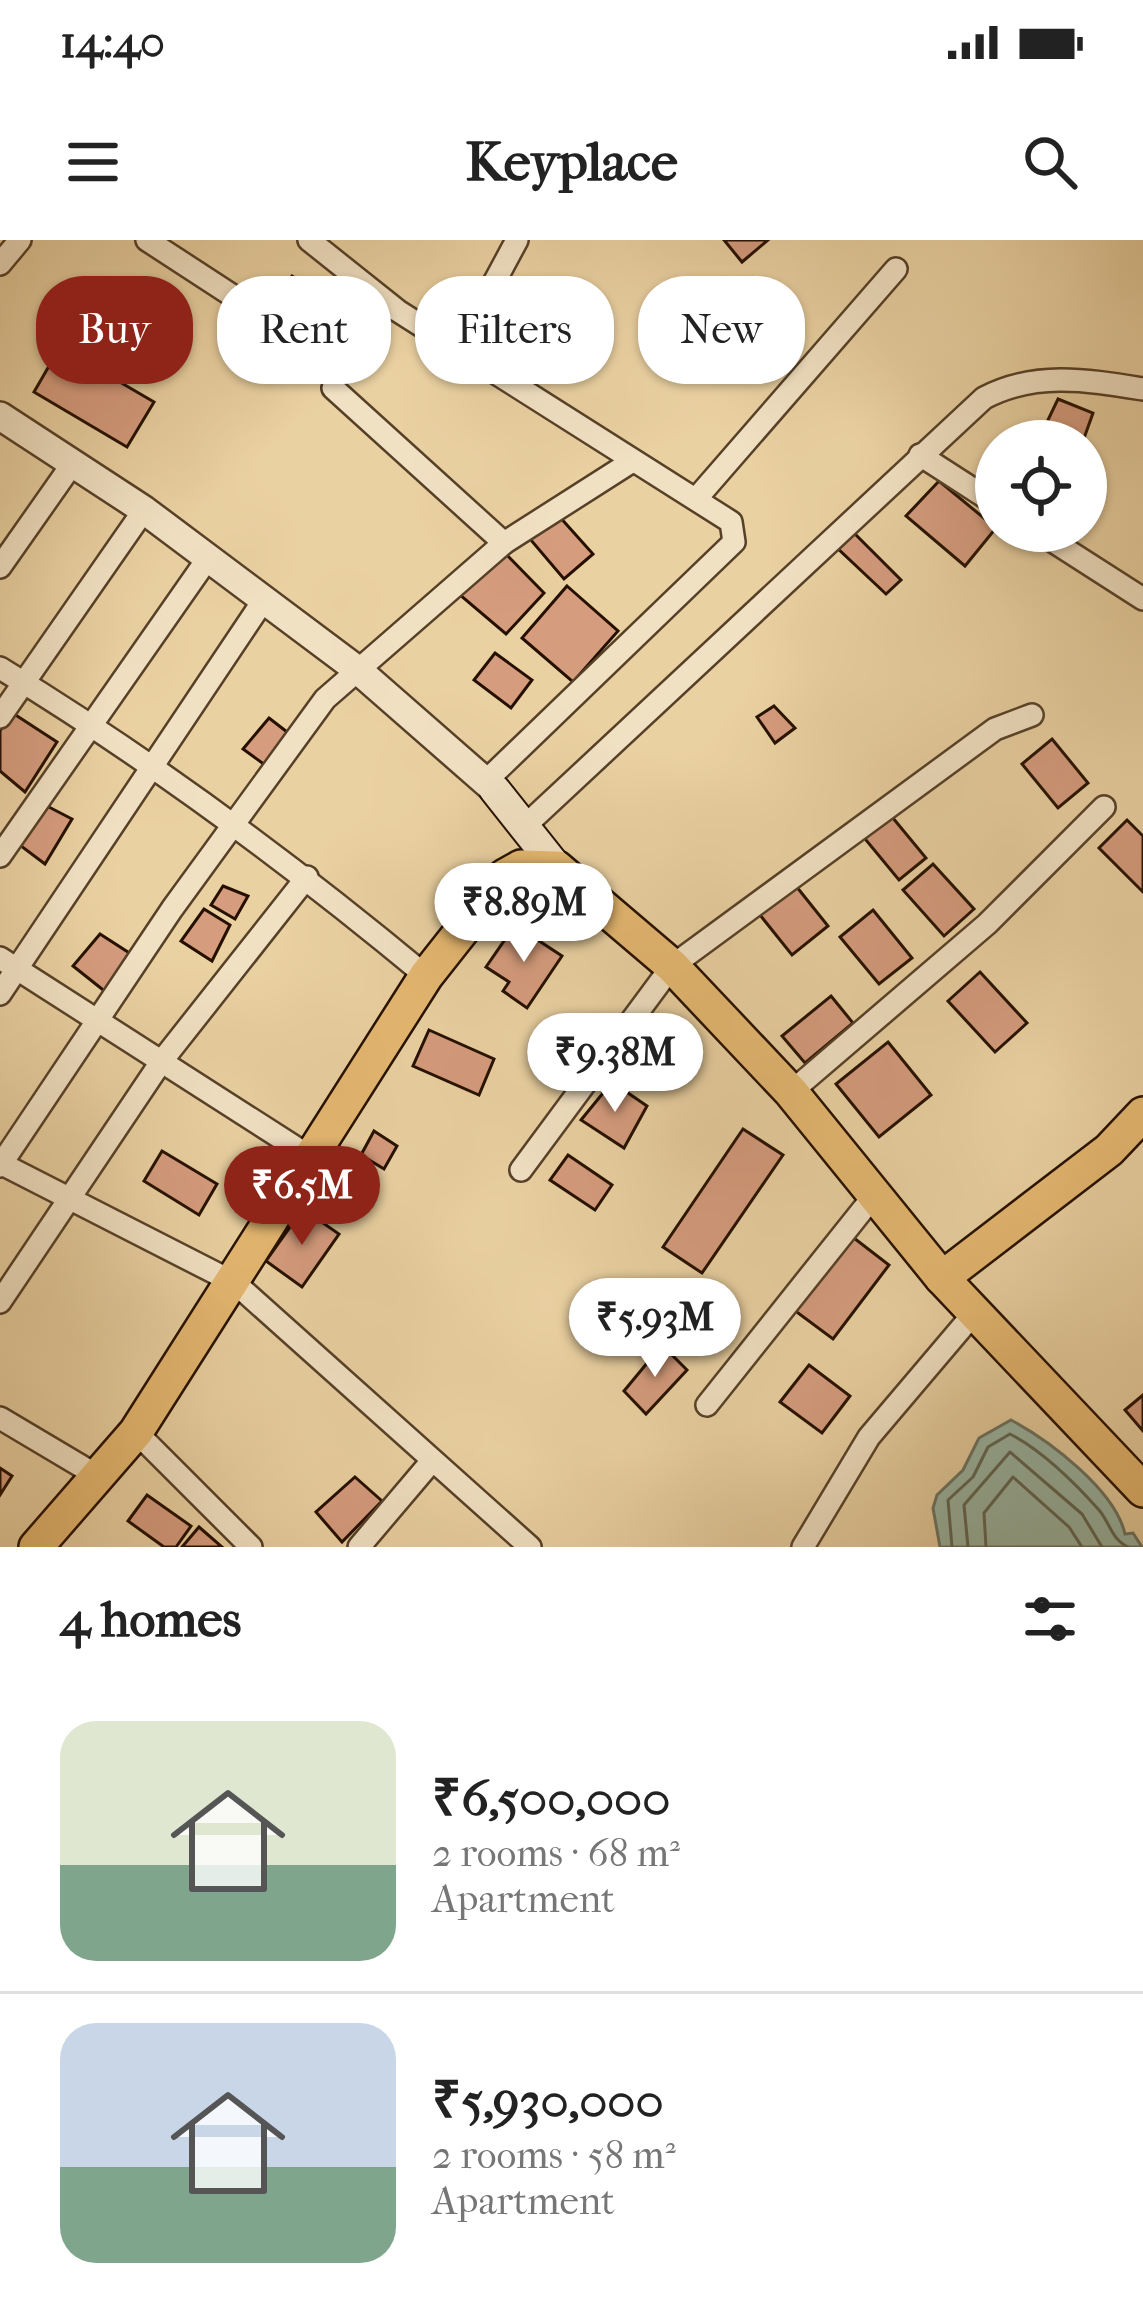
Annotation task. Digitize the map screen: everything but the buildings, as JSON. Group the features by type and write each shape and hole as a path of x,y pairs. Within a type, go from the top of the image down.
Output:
{"main road":[{"path":"505,802 557,868 672,966 790,1092 942,1278 1143,1490"},
{"path":"36,1547 101,1478 136,1432 426,976 505,876 521,867 557,868"},
{"path":"942,1278 1108,1150 1143,1114"}],"street":[{"path":"0,264 20,240"},
{"path":"146,240 217,286"},
{"path":"309,240 333,248 398,311 415,321"},
{"path":"492,276 506,245"},
{"path":"696,499 896,269"},
{"path":"505,802 983,398 1012,383 1046,378 1143,389"},
{"path":"505,802 734,542 731,522 513,384"},
{"path":"333,388 504,543"},
{"path":"3,424 144,510 358,671 505,802"},
{"path":"920,455 975,490"},
{"path":"530,1547 235,1283 0,1164 326,699 504,543 631,462"},
{"path":"0,568 73,463"},
{"path":"0,718 144,510"},
{"path":"1070,552 1143,598"},
{"path":"0,856 206,561"},
{"path":"0,994 9,964 157,765 262,601"},
{"path":"0,668 157,765 307,877 426,976"},
{"path":"521,1170 672,966 995,730 1032,715"},
{"path":"790,1092 987,924 1104,807"},
{"path":"0,1302 161,1062 307,877"},
{"path":"9,964 312,1158"},
{"path":"707,1405 872,1198"},
{"path":"803,1547 869,1437 975,1312"},
{"path":"0,1418 101,1478"},
{"path":"136,1432 251,1547"},
{"path":"372,1542 431,1462"}],"water":[{"path":"1011,1420 1079,1468 1108,1501 1125,1534 1133,1533 1142,1547 940,1547 933,1508 937,1495 963,1470 979,1438"}]}
